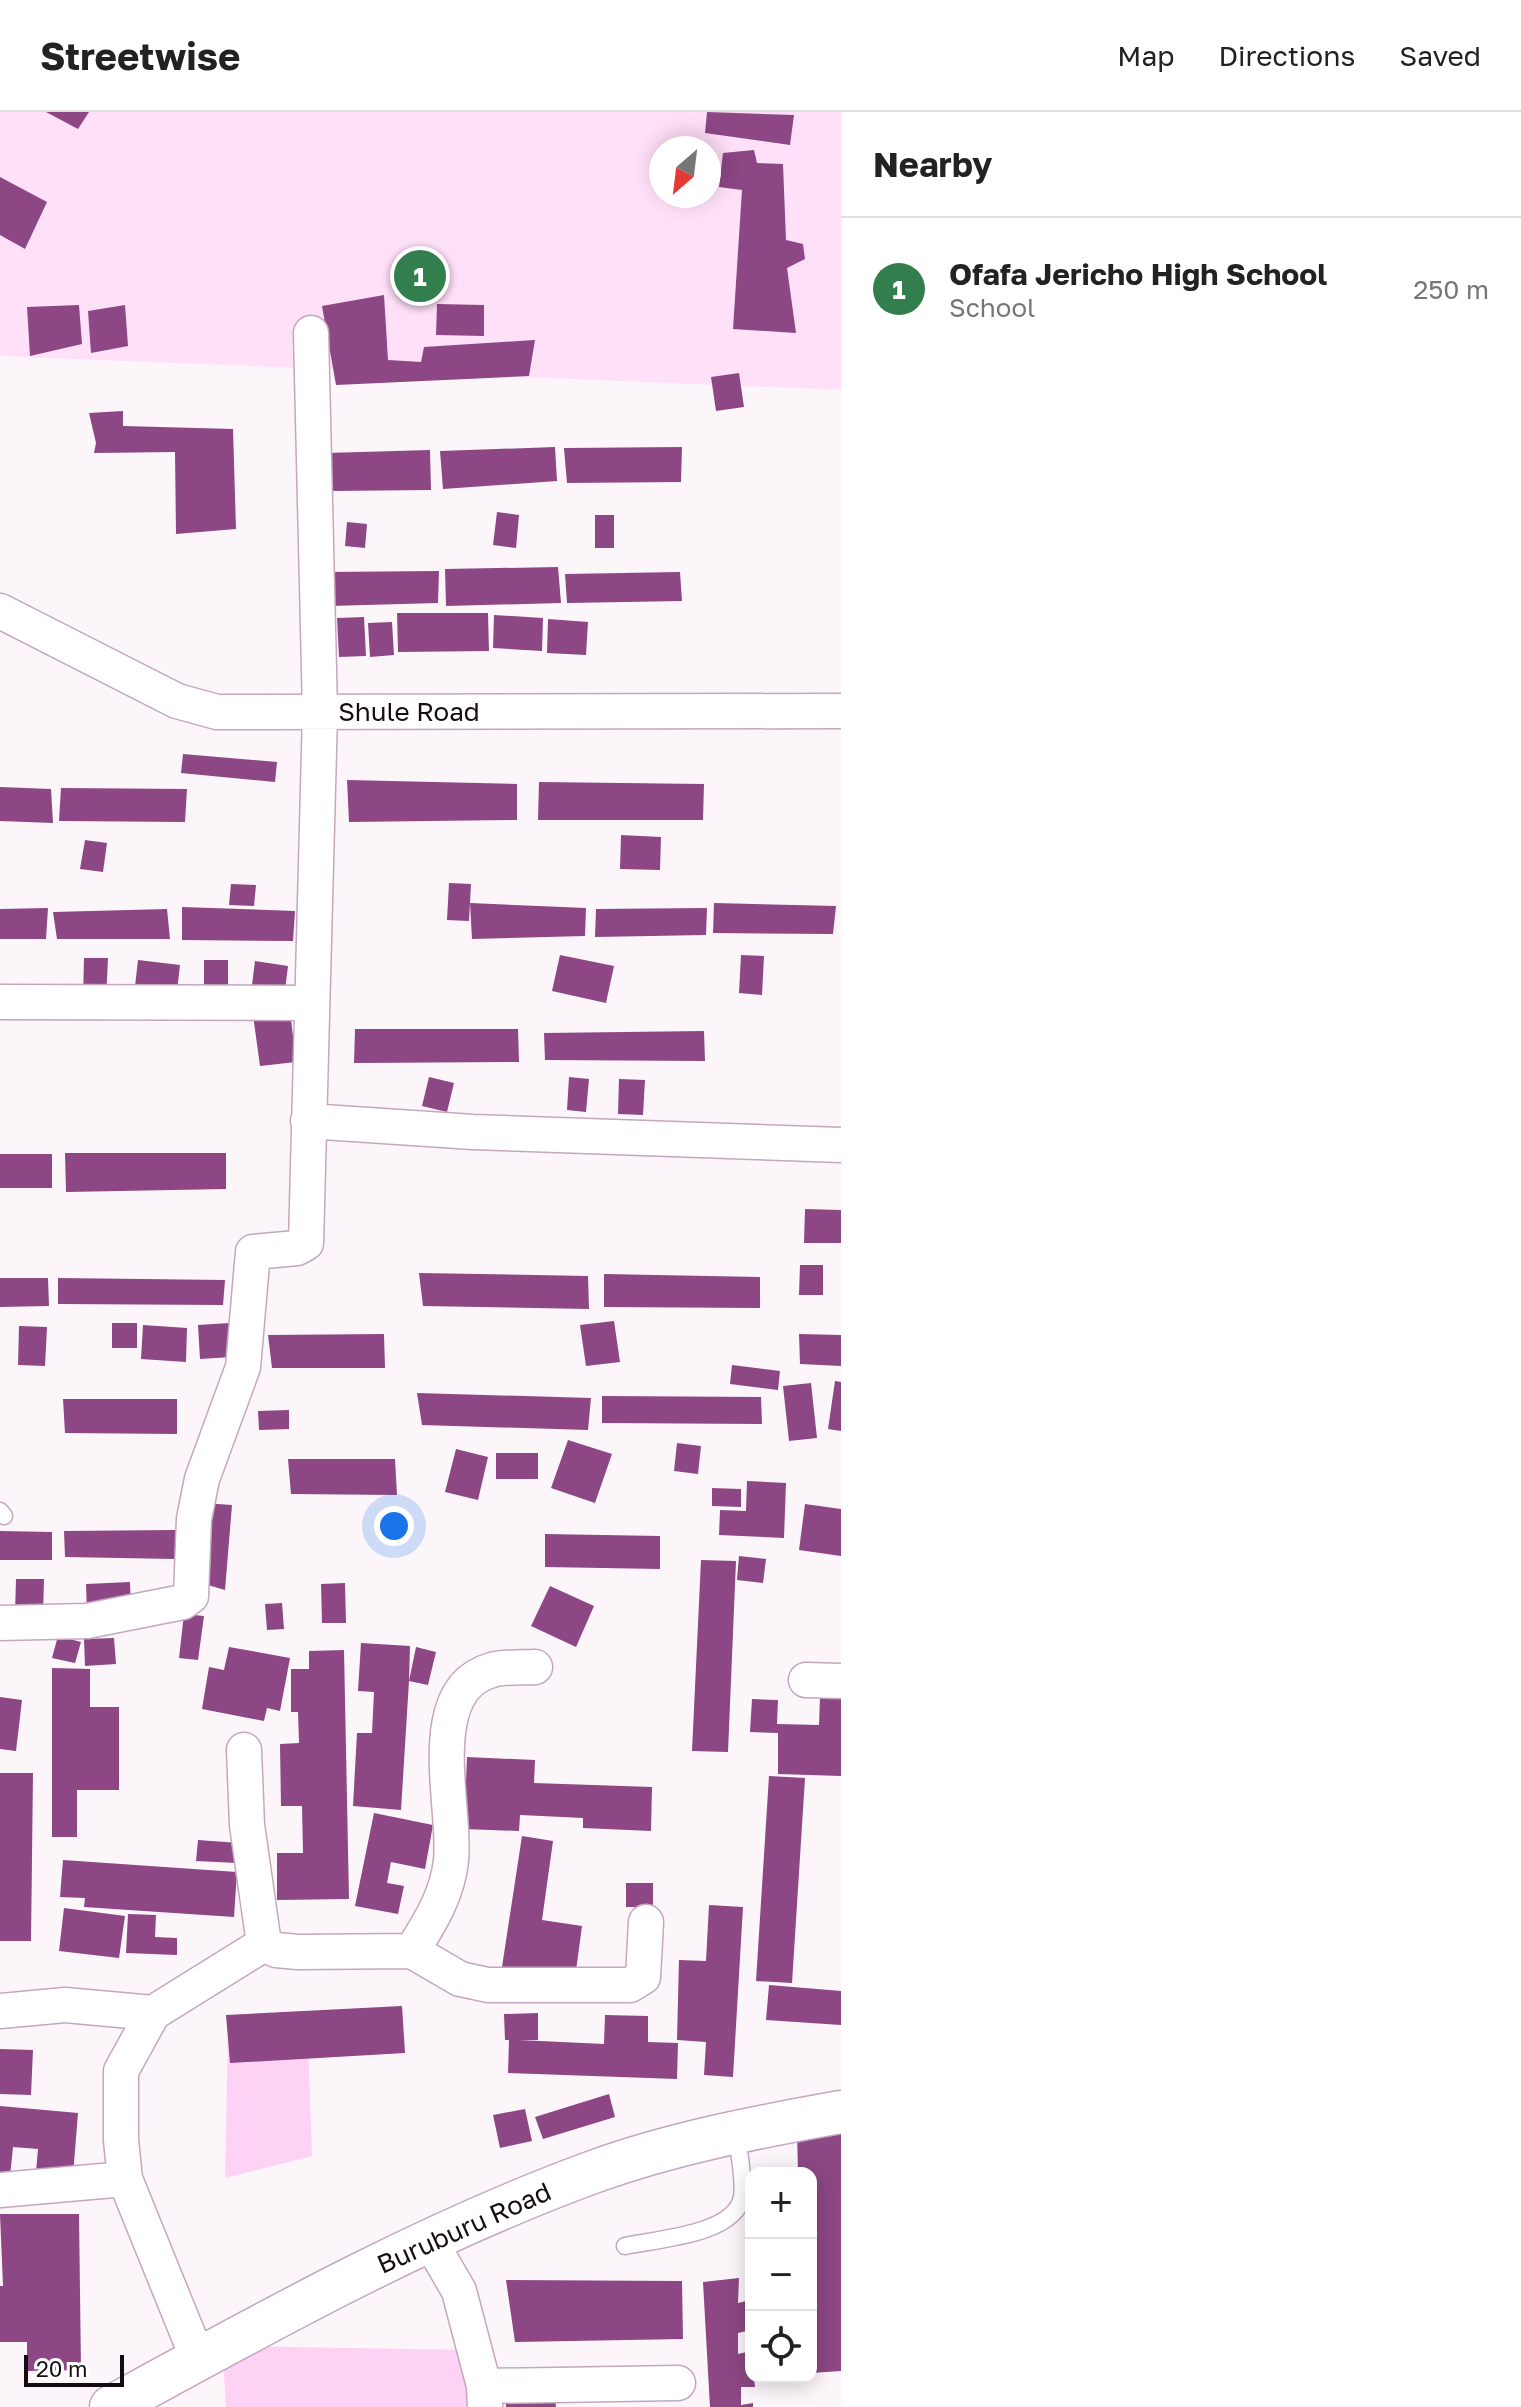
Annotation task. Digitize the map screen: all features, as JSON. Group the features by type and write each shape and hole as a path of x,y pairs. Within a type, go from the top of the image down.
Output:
{"street":[{"path":"0,1623 87,1621 183,1602 191,1596 194,1519 202,1479 243,1367 253,1252 297,1248 306,1243 320,712 311,333"},
{"name":"Shule Road","path":"0,611 177,701 217,712 841,711"},
{"path":"0,1002 311,1003"},
{"path":"308,1121 473,1132 841,1145"},
{"path":"412,1951 440,1907 451,1860 445,1780 453,1709 460,1692 473,1679 493,1670 535,1667"},
{"path":"806,1680 841,1681"},
{"path":"244,1750 247,1825 264,1944"},
{"path":"264,1944 276,1950 298,1952 412,1951 460,1979 488,1985 630,1985 643,1977 646,1922"},
{"path":"198,2359 125,2179 121,2140 121,2071 153,2013 264,1944"},
{"path":"0,2011 65,2005 153,2013"},
{"name":"Buruburu Road","path":"111,2407 284,2310 430,2241 593,2172 689,2142 841,2112"},
{"path":"0,2190 125,2179"},
{"path":"430,2241 459,2291 484,2397 678,2383"}],"lane":[{"path":"625,2246 715,2227 734,2215 742,2197 737,2132"}],"shaded area":[{"path":"0,112 841,112 841,390 0,356"},
{"path":"307,2013 312,2156 225,2178 228,2032"},
{"path":"222,2346 475,2350 474,2407 226,2407"}],"building":[{"path":"46,112 89,112 78,129"},
{"path":"707,112 794,115 790,145 705,133"},
{"path":"754,150 757,163 783,164 786,240 803,244 805,259 787,268 796,333 733,329 742,190 721,187 723,153"},
{"path":"0,177 47,202 25,249 0,235"},
{"path":"384,295 388,360 421,362 424,347 535,340 529,376 336,385 322,306"},
{"path":"437,304 484,305 484,336 436,335"},
{"path":"79,305 82,344 30,356 27,307"},
{"path":"125,305 128,346 91,353 88,311"},
{"path":"739,373 744,407 716,411 711,377"},
{"path":"123,411 123,426 233,429 236,529 176,534 175,452 94,453 96,443 89,413"},
{"path":"555,447 557,481 443,489 440,451"},
{"path":"682,447 681,482 567,483 564,448"},
{"path":"430,450 431,490 331,491 326,453"},
{"path":"497,512 519,515 516,548 493,545"},
{"path":"595,515 614,515 614,548 595,548"},
{"path":"347,522 367,524 365,548 345,546"},
{"path":"558,567 561,603 446,606 445,569"},
{"path":"439,571 438,603 329,606 325,572"},
{"path":"680,572 682,601 567,603 565,574"},
{"path":"397,613 488,613 489,651 398,652"},
{"path":"494,615 543,618 542,651 493,648"},
{"path":"364,617 366,656 339,657 337,618"},
{"path":"548,619 588,622 586,655 547,653"},
{"path":"392,622 394,655 370,657 368,623"},
{"path":"183,754 277,762 275,782 181,773"},
{"path":"347,780 517,784 517,820 349,822"},
{"path":"539,782 704,784 703,820 538,820"},
{"path":"0,787 51,789 53,823 0,821"},
{"path":"61,788 187,789 185,822 59,821"},
{"path":"621,835 661,837 660,870 620,869"},
{"path":"85,840 107,843 103,872 80,869"},
{"path":"449,883 471,884 469,921 447,920"},
{"path":"231,884 256,885 254,906 229,905"},
{"path":"470,903 586,908 585,936 472,939"},
{"path":"714,903 836,906 833,934 713,933"},
{"path":"182,907 295,911 293,941 182,940"},
{"path":"48,908 46,939 0,939 0,909"},
{"path":"707,908 706,935 595,937 596,909"},
{"path":"167,909 170,939 57,939 53,912"},
{"path":"560,955 614,966 606,1003 552,991"},
{"path":"741,955 764,956 762,995 739,993"},
{"path":"84,958 108,958 106,1000 83,998"},
{"path":"138,960 180,965 176,999 134,995"},
{"path":"204,960 228,960 228,998 204,998"},
{"path":"255,961 288,966 284,998 251,993"},
{"path":"290,1011 296,1062 260,1066 253,1015"},
{"path":"355,1029 518,1029 519,1062 354,1063"},
{"path":"704,1031 705,1061 545,1060 544,1033"},
{"path":"429,1077 454,1083 447,1112 422,1106"},
{"path":"569,1077 589,1079 586,1112 567,1110"},
{"path":"619,1079 645,1080 643,1115 618,1114"},
{"path":"65,1153 226,1153 226,1189 66,1192"},
{"path":"0,1154 52,1154 52,1188 0,1188"},
{"path":"805,1209 841,1210 841,1243 804,1243"},
{"path":"800,1265 823,1265 823,1295 799,1295"},
{"path":"419,1273 588,1276 589,1309 423,1306"},
{"path":"604,1274 760,1277 760,1308 604,1307"},
{"path":"0,1278 48,1278 49,1306 0,1307"},
{"path":"58,1278 225,1280 223,1305 58,1304"},
{"path":"614,1321 620,1362 586,1366 580,1325"},
{"path":"112,1323 137,1323 137,1348 112,1348"},
{"path":"230,1323 232,1357 200,1359 198,1325"},
{"path":"143,1325 187,1328 186,1362 141,1359"},
{"path":"19,1326 47,1327 45,1366 18,1365"},
{"path":"384,1334 385,1368 272,1368 268,1335"},
{"path":"799,1334 841,1335 841,1366 800,1364"},
{"path":"732,1365 780,1371 778,1390 730,1384"},
{"path":"835,1381 841,1382 841,1431 828,1429"},
{"path":"811,1383 817,1438 789,1441 783,1386"},
{"path":"417,1393 591,1398 588,1430 422,1425"},
{"path":"602,1396 761,1397 762,1424 602,1423"},
{"path":"63,1399 177,1399 177,1434 65,1433"},
{"path":"289,1410 289,1429 259,1430 258,1411"},
{"path":"568,1440 612,1454 595,1503 551,1488"},
{"path":"677,1443 701,1446 698,1474 674,1471"},
{"path":"456,1449 488,1457 478,1500 445,1492"},
{"path":"496,1453 538,1453 538,1479 496,1479"},
{"path":"288,1459 395,1459 397,1495 291,1494"},
{"path":"747,1481 786,1483 784,1538 719,1535 720,1510 746,1511"},
{"path":"712,1488 741,1489 741,1507 712,1506"},
{"path":"203,1503 232,1505 225,1590 201,1583"},
{"path":"805,1504 841,1509 841,1556 799,1550"},
{"path":"176,1530 175,1559 65,1557 64,1531"},
{"path":"0,1531 52,1532 52,1560 0,1560"},
{"path":"545,1534 660,1536 660,1569 545,1567"},
{"path":"739,1556 766,1559 763,1583 737,1580"},
{"path":"701,1560 736,1561 728,1752 692,1751"},
{"path":"16,1579 44,1579 43,1615 15,1614"},
{"path":"130,1582 131,1612 87,1613 86,1584"},
{"path":"345,1583 346,1623 322,1623 321,1584"},
{"path":"550,1586 594,1606 576,1647 531,1626"},
{"path":"282,1603 284,1629 267,1630 265,1604"},
{"path":"184,1614 204,1616 198,1660 179,1658"},
{"path":"58,1636 81,1642 75,1663 52,1658"},
{"path":"114,1638 116,1664 85,1666 84,1639"},
{"path":"361,1643 410,1646 401,1810 353,1806 357,1733 372,1733 374,1692 358,1691"},
{"path":"229,1647 290,1658 280,1711 267,1708 264,1721 202,1709 209,1667 224,1670"},
{"path":"416,1647 436,1652 428,1685 409,1681"},
{"path":"344,1650 349,1899 277,1900 277,1853 303,1853 302,1806 281,1806 280,1744 299,1743 298,1712 291,1712 291,1669 309,1669 309,1651"},
{"path":"52,1668 90,1669 90,1707 119,1707 119,1790 77,1790 77,1837 52,1837"},
{"path":"0,1697 22,1700 16,1751 0,1749"},
{"path":"820,1698 841,1699 841,1776 778,1774 778,1733 750,1732 752,1699 778,1700 777,1724 819,1725"},
{"path":"467,1757 535,1760 534,1783 652,1787 651,1831 583,1828 583,1818 520,1815 519,1831 464,1829"},
{"path":"0,1773 33,1773 31,1941 0,1941"},
{"path":"769,1776 805,1778 792,1983 756,1981"},
{"path":"374,1813 433,1825 425,1869 391,1862 387,1883 404,1886 398,1914 355,1906"},
{"path":"522,1836 553,1841 542,1920 582,1926 575,1978 502,1967"},
{"path":"198,1840 239,1843 237,1863 196,1861"},
{"path":"63,1860 237,1872 234,1917 84,1907 85,1898 60,1897"},
{"path":"626,1883 653,1883 653,1907 626,1907"},
{"path":"709,1905 743,1907 733,2077 704,2075 706,2042 677,2040 679,1960 706,1961"},
{"path":"64,1908 125,1916 119,1958 59,1951"},
{"path":"128,1914 156,1915 155,1937 177,1938 177,1955 126,1953"},
{"path":"769,1985 841,1991 841,2025 766,2020"},
{"path":"402,2006 405,2053 230,2063 226,2015"},
{"path":"538,2013 538,2040 519,2040 604,2044 605,2015 648,2016 648,2042 678,2043 677,2079 508,2073 509,2040 505,2040 504,2014"},
{"path":"0,2049 33,2050 31,2095 0,2094"},
{"path":"609,2094 615,2117 543,2139 535,2117"},
{"path":"0,2106 78,2113 73,2175 36,2172 38,2149 13,2147 10,2177 0,2176"},
{"path":"525,2109 532,2141 500,2148 493,2115"},
{"path":"797,2132 841,2132 841,2371 817,2373 817,2167 798,2167"},
{"path":"0,2214 79,2214 81,2370 27,2371 27,2342 0,2342 0,2286 3,2286"},
{"path":"739,2278 738,2303 745,2301 745,2331 738,2333 738,2354 745,2352 745,2383 755,2383 755,2387 741,2387 741,2405 753,2403 753,2407 710,2407 703,2282"},
{"path":"506,2280 682,2281 683,2339 515,2342"},
{"path":"555,2399 556,2407 506,2407 506,2403"}],"place":[{"name":"Ofafa Jericho High School","path":"420,276"}]}
